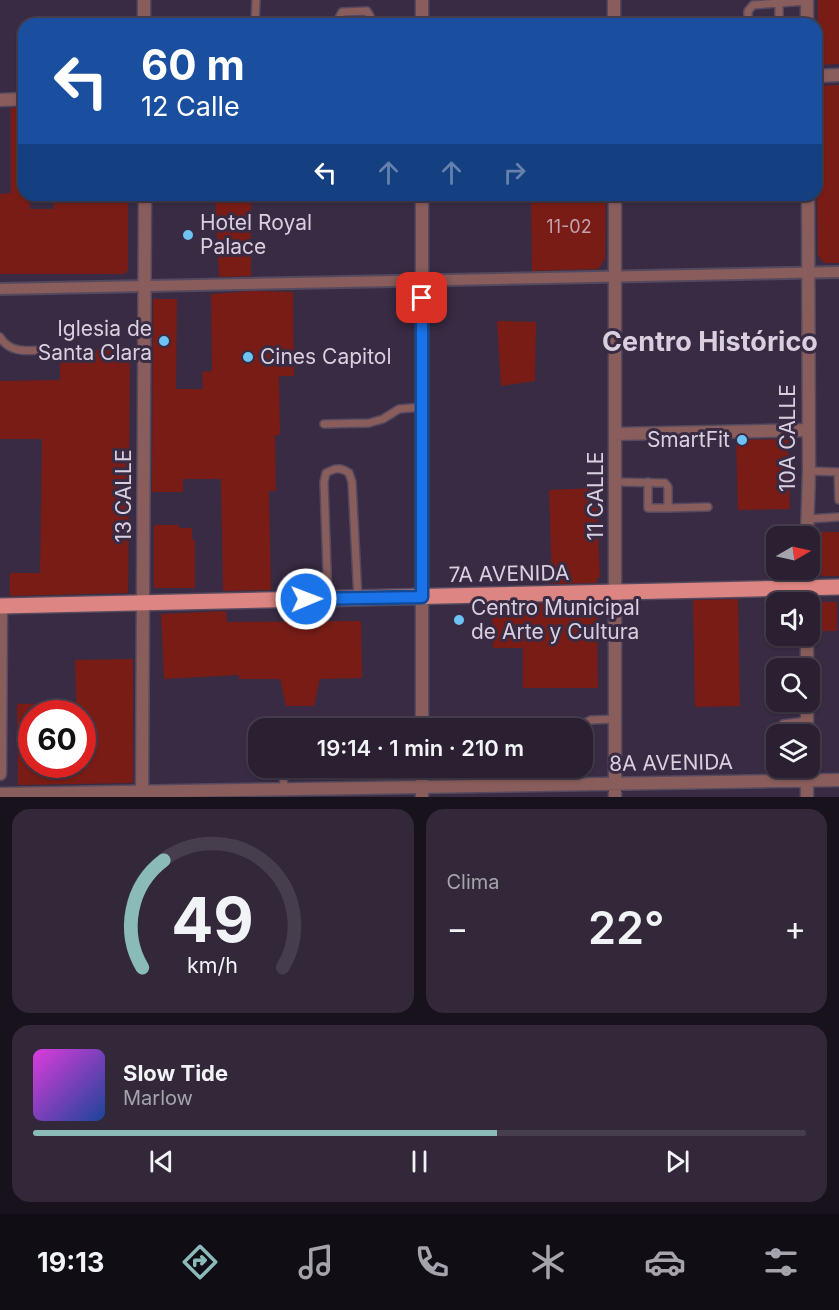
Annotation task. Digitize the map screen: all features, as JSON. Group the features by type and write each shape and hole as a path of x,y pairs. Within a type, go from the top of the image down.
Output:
{"main road":[{"name":"7A AVENIDA","path":"819,592 839,587"},
{"name":"7A AVENIDA","path":"0,606 615,592 766,594"}],"street":[{"path":"144,0 144,18"},
{"path":"422,0 422,18"},
{"path":"614,0 614,18"},
{"path":"807,1 807,18"},
{"path":"822,76 839,75"},
{"path":"0,100 18,99"},
{"name":"13 CALLE","path":"142,794 143,603 148,475 144,286 145,201"},
{"path":"422,201 422,718"},
{"name":"11 CALLE","path":"615,201 615,797"},
{"name":"10A CALLE","path":"807,526 809,471 808,201"},
{"path":"0,288 839,272"},
{"path":"615,434 808,430"},
{"path":"0,606 0,774"},
{"path":"807,712 807,721"},
{"name":"8A AVENIDA","path":"0,794 142,794 284,790 373,793 565,785 839,780"},
{"path":"807,781 807,797"}],"lane":[{"path":"255,18 256,0"},
{"path":"748,18 748,11 753,5 807,1"},
{"path":"779,3 779,18"},
{"path":"339,18 342,12 367,11 370,18"},
{"path":"0,337 9,348 19,351 48,350"},
{"path":"324,424 369,423 383,419 399,409 422,407"},
{"path":"328,599 324,482 326,473 342,468 349,473 352,482 358,599"},
{"path":"809,471 838,472 839,500"},
{"path":"615,482 665,483 668,487 668,508"},
{"path":"648,482 648,508 708,507"},
{"path":"807,519 839,517"},
{"path":"593,720 615,719"},
{"path":"783,724 807,721"},
{"path":"283,778 284,790"},
{"path":"565,778 565,785"}],"building":[{"path":"818,0 839,0 839,64 822,65 822,18 818,18"},
{"path":"839,85 839,263 824,263 818,255 817,201 822,201 822,86"},
{"path":"18,107 18,201 30,201 30,209 54,209 54,201 128,201 128,270 124,274 0,274 0,194 11,193 11,108"},
{"path":"215,201 251,201 251,276 219,277"},
{"path":"531,201 606,201 605,259 598,269 532,271"},
{"path":"252,291 293,292 294,376 279,376 280,435 275,435 276,491 269,491 271,590 223,591 221,479 183,479 183,492 152,492 153,299 177,299 176,389 203,389 202,372 212,371 211,294"},
{"path":"497,321 536,322 535,381 501,386"},
{"path":"60,350 130,350 128,593 10,596 10,573 40,573 42,439 0,439 0,381 60,380"},
{"path":"788,439 790,509 738,510 736,440"},
{"path":"596,488 600,578 597,578 597,583 552,584 549,490"},
{"path":"154,525 179,525 179,528 192,528 192,540 195,540 195,588 154,588"},
{"path":"821,532 839,532 839,576 821,576"},
{"path":"738,599 740,706 695,707 693,600"},
{"path":"597,602 598,688 523,688 523,648 493,648 492,605"},
{"path":"821,602 837,602 837,631 821,631"},
{"path":"226,611 227,622 361,621 362,678 320,679 314,706 286,706 280,679 239,679 239,675 164,679 161,614"},
{"path":"133,659 133,783 18,785 17,704 18,778 96,778 96,700 76,700 75,660"}],"place":[{"name":"Hotel Royal Palace","path":"188,235"},
{"name":"Iglesia de Santa Clara","path":"164,341"},
{"name":"Cines Capitol","path":"248,357"},
{"name":"SmartFit","path":"742,440"},
{"name":"Centro Municipal de Arte y Cultura","path":"459,620"}],"district":[{"name":"Centro Histórico","path":"710,342"}],"route":[{"path":"306,599 422,597 422,298"}]}
